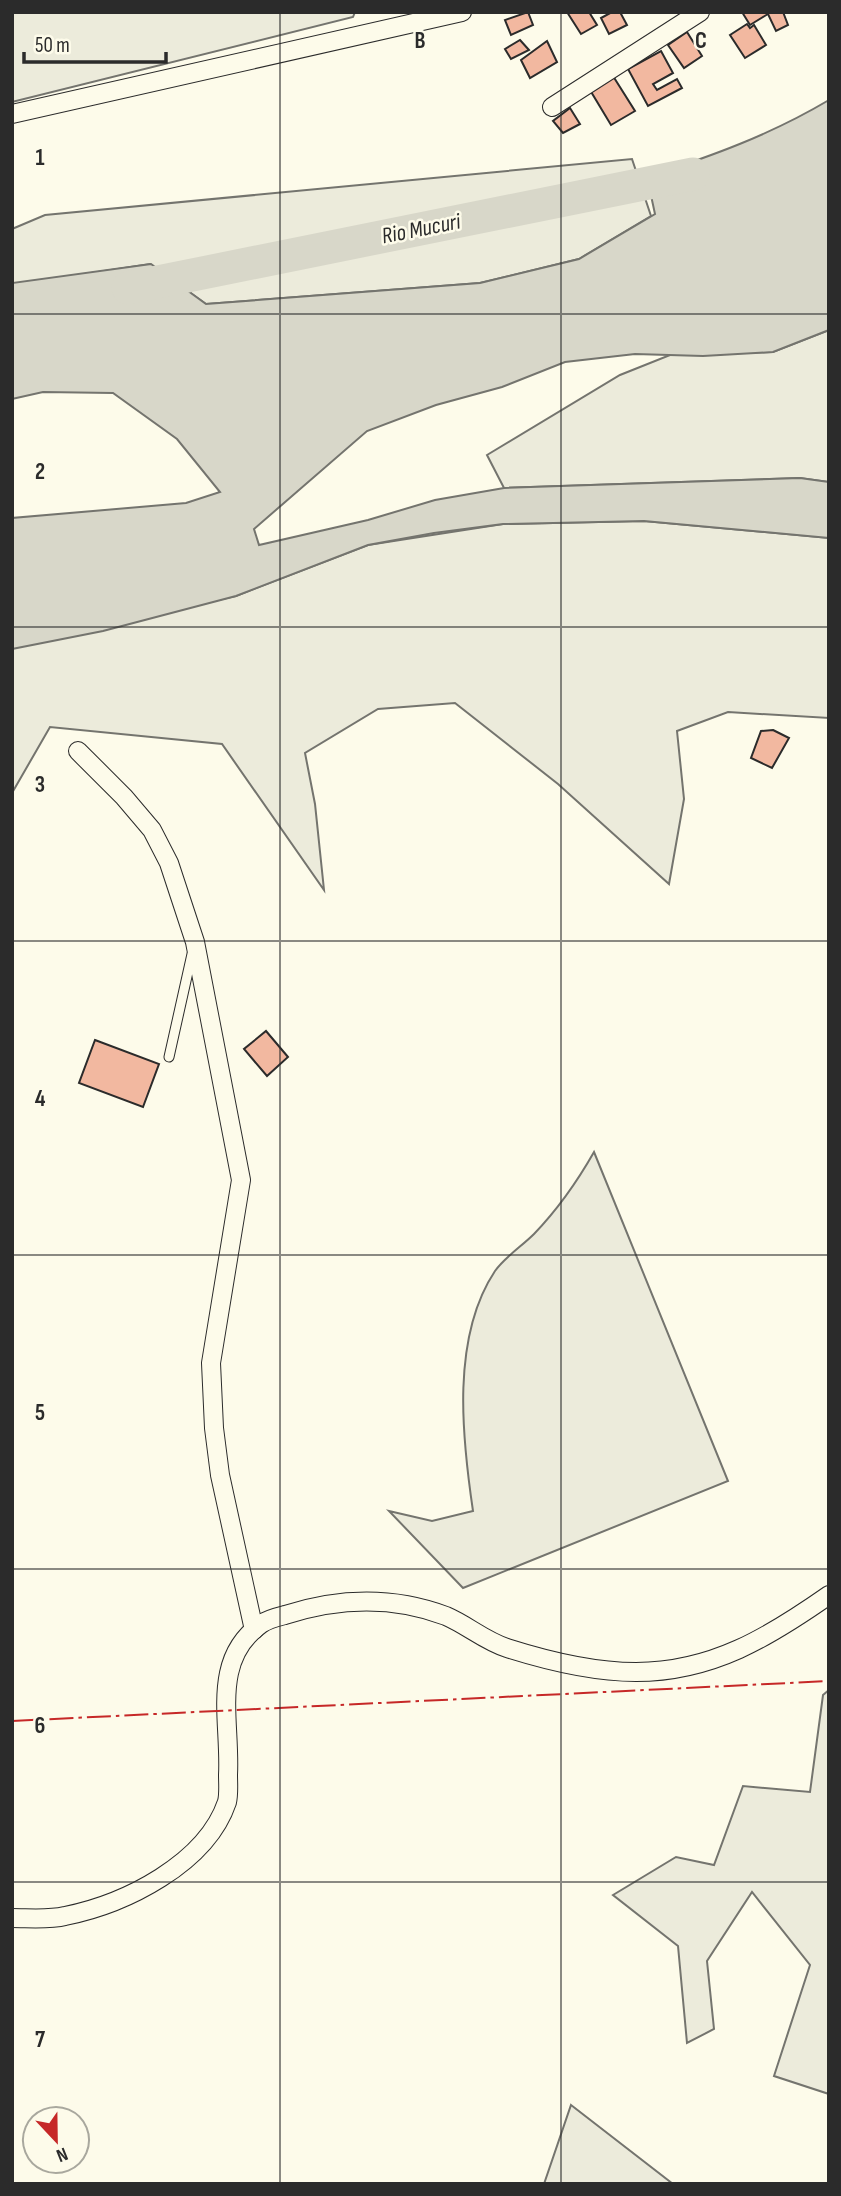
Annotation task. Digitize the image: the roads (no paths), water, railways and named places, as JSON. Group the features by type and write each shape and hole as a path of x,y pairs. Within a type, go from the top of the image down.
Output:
{"street":[{"path":"12,114 462,12"},
{"path":"552,107 700,12"},
{"path":"78,751 124,797 152,830 169,863 195,942 241,1180 211,1363 214,1428 220,1475 254,1630"},
{"path":"12,1918 65,1917 139,1891 180,1867 206,1837 227,1801 226,1679 238,1643 263,1622 299,1610 356,1599 398,1604 446,1616 503,1647 584,1668 638,1672 702,1664 771,1635 829,1595"}],"lane":[{"path":"169,1057 195,942"}],"waterway":[{"name":"Rio Mucuri","path":"128,288 693,174"}]}
